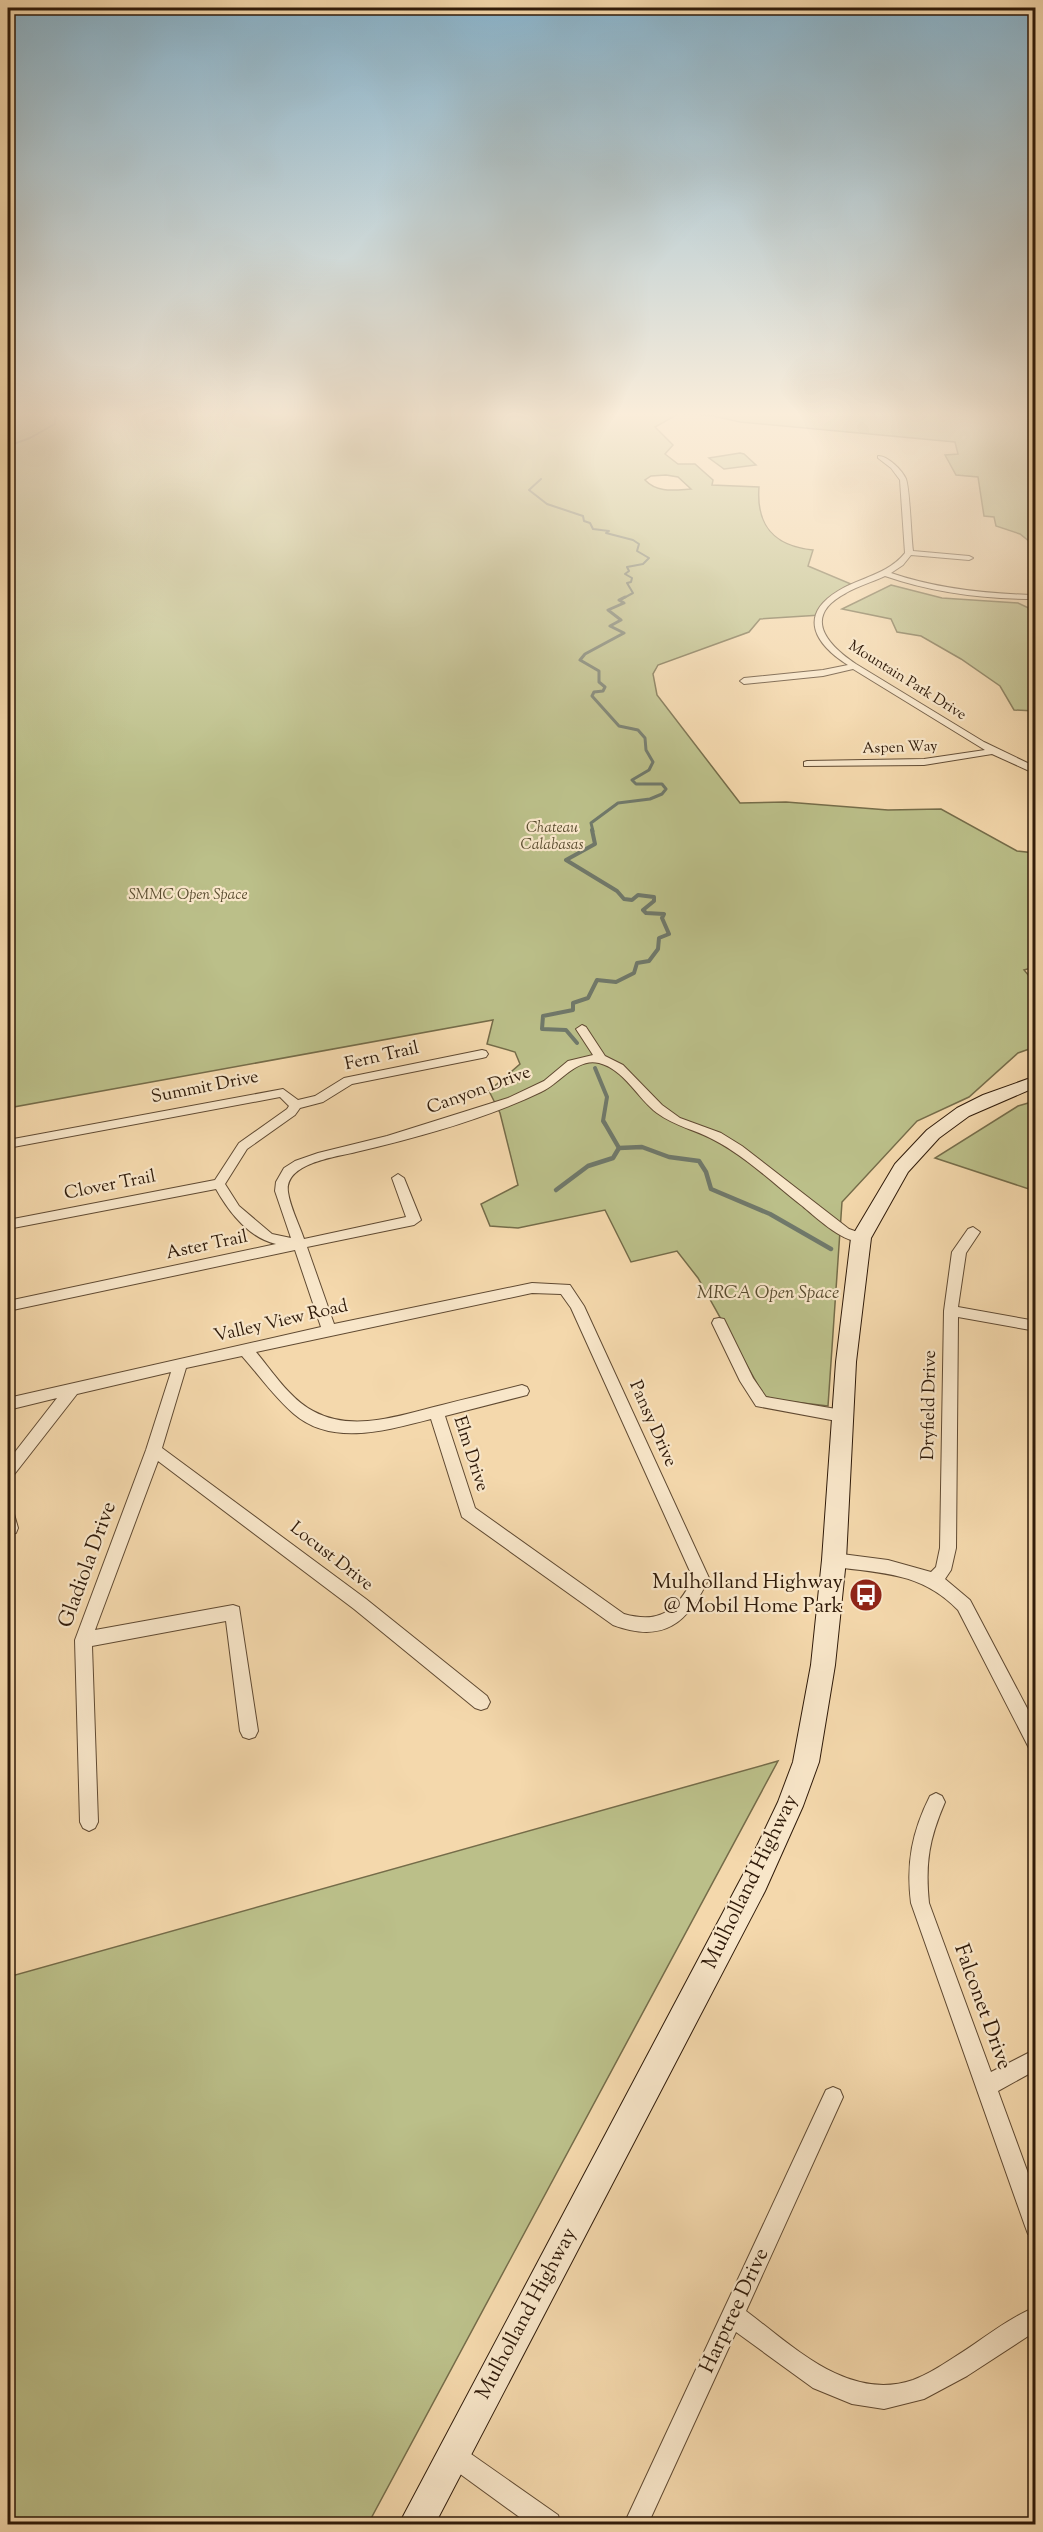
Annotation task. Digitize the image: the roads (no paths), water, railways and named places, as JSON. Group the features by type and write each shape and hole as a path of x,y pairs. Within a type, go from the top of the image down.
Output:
{"main road":[{"name":"Mulholland Highway","path":"416,2524 755,1881 790,1806 806,1762 823,1665 834,1560 846,1362 861,1238 901,1168 933,1134 980,1103 1035,1081"}],"street":[{"path":"907,531 909,553 969,558"},
{"name":"Mountain Park Drive","path":"909,553 904,561 833,598 822,608 818,616 821,637 830,647 856,666 993,751 1035,771"},
{"path":"884,573 914,584 949,592 990,597 1035,597"},
{"path":"744,681 823,673 856,666"},
{"name":"Aspen Way","path":"807,764 932,764 993,751"},
{"path":"582,1029 601,1059 619,1068 657,1108 676,1121 728,1143 844,1232 861,1238"},
{"name":"Fern Trail","path":"296,1105 319,1099 348,1082 482,1054"},
{"name":"Canyon Drive","path":"329,1330 282,1191 282,1182 288,1171 318,1157 399,1137 512,1101 548,1084 572,1064 586,1059 601,1059"},
{"name":"Summit Drive","path":"8,1144 278,1093 285,1094 296,1105"},
{"path":"296,1105 291,1112 243,1146 219,1184 234,1209 268,1238 300,1245"},
{"name":"Aster Trail","path":"8,1306 414,1221 398,1178"},
{"name":"Clover Trail","path":"8,1224 219,1184"},
{"name":"Dryfield Drive","path":"933,1581 943,1570 948,1548 951,1311 958,1252 973,1232"},
{"name":"Valley View Road","path":"8,1404 246,1351 329,1330 532,1288 565,1289"},
{"name":"Pansy Drive","path":"565,1289 577,1306 701,1578"},
{"path":"951,1311 1024,1322 1035,1326"},
{"path":"719,1323 747,1381 761,1402 842,1416"},
{"name":"Elm Drive","path":"246,1351 304,1414 334,1426 365,1429 436,1412 468,1512 619,1620 639,1626 670,1619 685,1608 701,1578"},
{"name":"Gladiola Drive","path":"89,1822 83,1640 154,1450 180,1366"},
{"path":"8,1472 71,1390"},
{"path":"436,1412 522,1391"},
{"name":"Locust Drive","path":"154,1450 360,1604 480,1702"},
{"path":"834,1560 912,1570 951,1589 964,1605 1035,1744"},
{"path":"83,1640 233,1612 249,1731"},
{"name":"Falconet Drive","path":"936,1802 925,1823 918,1848 917,1881 920,1903 930,1937 1035,2226"},
{"path":"986,2086 1035,2059"},
{"name":"Harptree Drive","path":"636,2524 833,2097"},
{"path":"733,2316 821,2380 852,2392 884,2397 916,2391 959,2368 1035,2318"},
{"path":"453,2455 549,2524"}],"waterway":[{"path":"609,531 606,533 633,540 639,544 637,551 649,558 643,564 627,567 629,571 625,574 632,578 631,582 627,583 633,593 622,599"},
{"path":"593,831 591,823 618,803 650,799 662,794 666,789 662,784 636,784 632,780 649,770 653,762 646,750 645,738 638,730 619,726 592,696 594,692 603,691 605,687 599,682 599,671 580,660 585,654 624,633 610,626 621,620 608,610 624,603 619,600 625,597"},
{"path":"577,1043 566,1030 542,1029 543,1016 573,1010 573,1003 588,998 597,980 616,982 634,973 637,963 649,961 658,949 659,938 669,934 662,918 664,914 646,913 643,910 654,901 654,897 638,895 632,900 624,899 617,891 566,860 595,844 592,830"},
{"path":"595,1068 607,1097 603,1121 605,1124"},
{"path":"604,1122 619,1148"},
{"path":"619,1148 642,1147 669,1157 699,1161 706,1172 711,1189 770,1214 831,1249"},
{"path":"556,1190 588,1166 613,1158 619,1148"}],"place":[{"name":"Mulholland Highway @ Mobil Home Park","path":"866,1595"}],"park label":[{"name":"Chateau Calabasas","path":"552,836"},
{"name":"SMMC Open Space","path":"188,895"},
{"name":"MRCA Open Space","path":"768,1294"}]}
